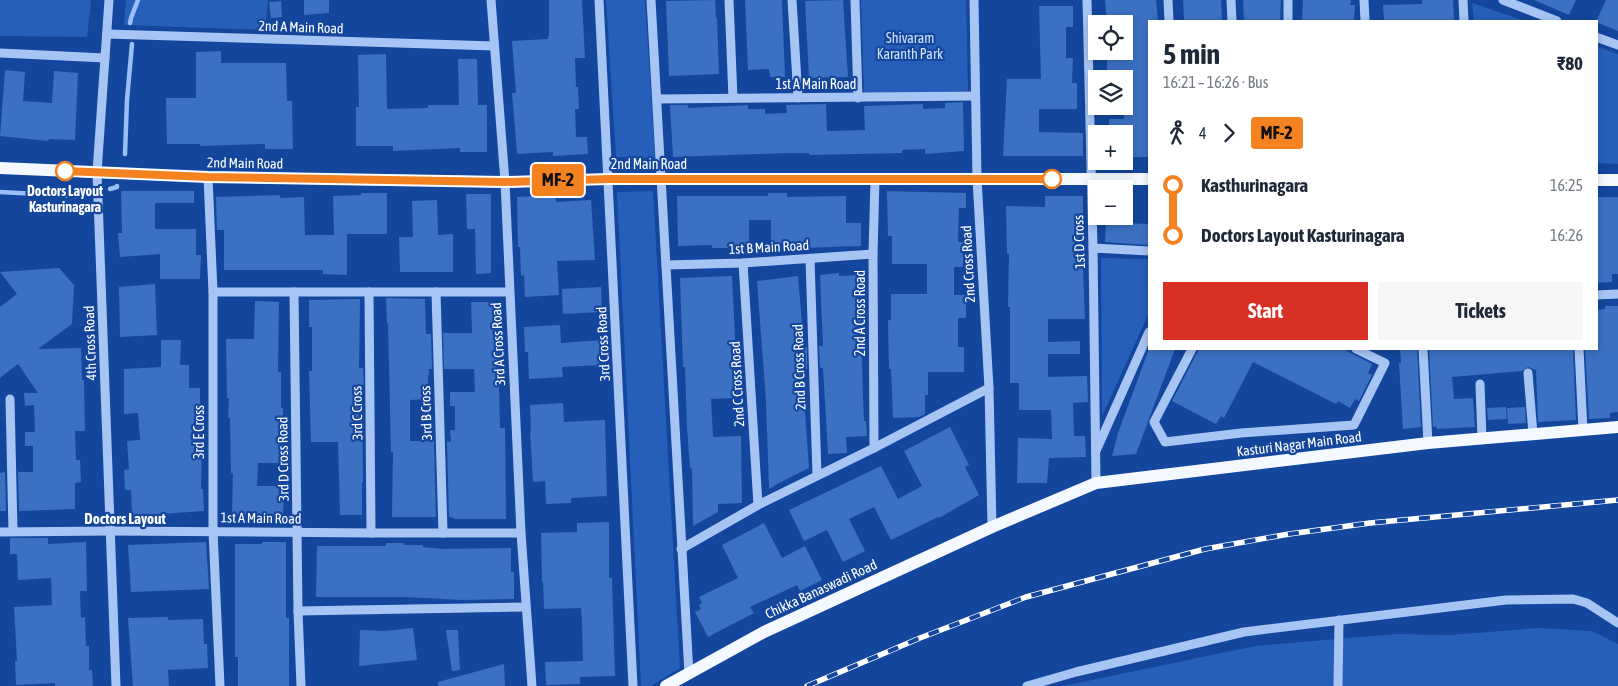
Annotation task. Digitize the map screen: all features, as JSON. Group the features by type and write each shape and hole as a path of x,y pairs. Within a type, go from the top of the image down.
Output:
{"main road":[{"name":"2nd Main Road","path":"0,168 208,177 505,182 609,179 1148,180"},
{"path":"1598,180 1618,180"},
{"name":"Kasturi Nagar Main Road","path":"992,527 1096,483 1428,443 1618,427"},
{"name":"Chikka Banaswadi Road","path":"666,686 764,632 992,527"}],"street":[{"name":"4th Cross Road","path":"109,0 98,172 116,686"},
{"name":"3rd A Cross Road","path":"491,0 505,182 521,533 532,686"},
{"name":"3rd Cross Road","path":"600,0 633,686"},
{"path":"651,0 689,674"},
{"path":"729,0 733,98"},
{"path":"792,0 798,98"},
{"path":"855,0 858,98"},
{"name":"2nd Cross Road","path":"974,0 977,179 989,388 992,527"},
{"name":"1st D Cross","path":"1087,0 1096,483"},
{"path":"1168,0 1169,20"},
{"path":"1231,0 1232,20"},
{"path":"1288,0 1288,20"},
{"path":"1364,0 1365,20"},
{"path":"1463,0 1464,20"},
{"path":"1503,0 1554,20"},
{"name":"2nd A Main Road","path":"107,34 494,46"},
{"path":"1598,38 1618,46"},
{"path":"0,53 105,58"},
{"name":"1st A Main Road","path":"657,99 975,96"},
{"name":"3rd E Cross","path":"208,177 212,292 213,531 220,686"},
{"name":"2nd A Cross Road","path":"874,448 873,254 875,179"},
{"path":"1093,248 1148,251"},
{"name":"1st B Main Road","path":"666,265 744,263 873,254"},
{"name":"2nd B Cross Road","path":"810,259 817,475"},
{"name":"2nd C Cross Road","path":"744,263 758,505"},
{"path":"212,292 510,292"},
{"name":"3rd D Cross Road","path":"294,292 298,611 301,686"},
{"name":"3rd C Cross","path":"369,292 372,534"},
{"name":"3rd B Cross","path":"436,292 443,534"},
{"path":"1598,295 1618,294"},
{"path":"1095,454 1148,334"},
{"path":"1191,350 1154,422 1165,442 1242,433 1354,425 1385,363 1358,350"},
{"path":"1423,350 1428,443"},
{"path":"1579,350 1583,430"},
{"path":"1528,373 1533,434"},
{"path":"1480,384 1482,439"},
{"path":"681,549 758,505 874,448 989,388"},
{"path":"10,399 13,531"},
{"name":"1st A Main Road","path":"0,532 521,533"},
{"path":"1027,686 1076,672 1244,632 1506,600 1573,599 1587,603 1618,623"},
{"path":"298,611 525,607"},
{"path":"1338,686 1339,620"}],"green space":[{"path":"0,0 91,0 87,37 0,36"},
{"path":"126,0 268,0 265,30 124,25"},
{"path":"606,0 645,0 655,158 616,157"},
{"name":"Shivaram Karanth Park","path":"861,0 966,0 968,91 864,94"},
{"path":"1472,3 1522,20 1474,20"},
{"path":"1598,47 1618,54 1618,164 1598,163"},
{"path":"653,191 680,668 651,686 641,686 617,192"},
{"path":"1101,258 1148,259 1148,315 1102,416"},
{"path":"1537,628 1592,631 1618,644 1618,686 1063,686 1255,646 1395,634 1451,635"}],"building":[{"path":"304,0 329,0 329,13 304,15"},
{"path":"549,0 582,0 585,58 575,58 579,109 575,109 576,137 587,137 588,154 553,156 553,152 517,154 512,93 516,93 512,41 548,39"},
{"path":"715,0 719,74 669,76 666,1"},
{"path":"745,0 782,0 785,77 770,77 769,69 748,70"},
{"path":"843,0 848,77 809,78 805,1"},
{"path":"1105,0 1156,0 1158,20 1148,20 1148,157 1133,157 1133,125 1109,125 1109,119 1124,119 1124,115 1133,115 1133,70 1107,70 1107,60 1133,60 1133,15 1106,15"},
{"path":"1183,0 1221,0 1222,20 1184,20"},
{"path":"1243,0 1281,0 1280,20 1244,20"},
{"path":"1303,0 1351,0 1350,5 1355,5 1354,20 1302,20"},
{"path":"1422,0 1453,0 1454,20 1384,20 1383,5 1422,4"},
{"path":"1534,0 1576,0 1569,15"},
{"path":"1606,0 1618,0 1618,31 1598,23 1597,20"},
{"path":"281,1 282,17 271,18 269,2"},
{"path":"1039,6 1073,6 1073,27 1066,27 1066,58 1073,58 1072,83 1077,83 1077,109 1039,109 1039,132 1083,133 1083,156 1003,156 1007,79 1041,79"},
{"path":"221,51 221,63 286,63 287,101 292,101 293,149 265,149 265,144 200,146 200,144 167,144 166,98 196,98 196,52"},
{"path":"386,54 387,109 428,108 428,105 459,105 458,59 477,59 478,105 487,105 487,152 460,152 460,148 393,151 393,146 356,146 356,107 359,107 358,55"},
{"path":"5,70 25,72 23,101 52,103 54,71 78,73 75,140 49,139 48,141 0,136"},
{"path":"963,102 964,151 925,154 925,149 902,150 902,153 809,155 809,153 788,153 673,157 670,105 688,105 688,108 748,105 748,109 765,109 765,114 787,113 786,105 826,104 827,131 865,130 864,106 923,104 923,109 945,108 945,103"},
{"path":"121,191 194,191 194,203 155,203 155,229 196,229 196,255 201,255 200,279 160,279 160,254 120,257 118,233 122,233"},
{"path":"887,191 966,193 966,208 959,208 958,242 963,242 963,267 954,267 954,295 966,295 966,318 958,318 958,347 964,347 964,372 928,372 928,395 925,395 925,414 919,417 893,418 888,320 891,320 891,294 927,294 927,264 892,264 892,236 888,236"},
{"path":"361,193 387,193 387,234 347,234 347,275 323,274 323,270 224,270 224,230 217,230 216,197 280,195 280,198 304,197 305,235 334,235 333,196 361,195"},
{"path":"768,193 787,193 787,197 846,196 846,223 861,223 861,246 771,249 771,220 749,220 749,248 712,248 712,245 678,246 677,196 768,196"},
{"path":"466,194 491,194 491,273 476,274 475,229 467,229"},
{"path":"555,195 556,202 591,200 595,260 557,261 559,295 525,297 524,275 521,276 520,247 518,247 517,197"},
{"path":"1045,196 1083,196 1083,215 1079,215 1079,243 1082,243 1085,319 1048,319 1048,342 1080,341 1080,354 1048,354 1048,377 1087,376 1088,402 1073,403 1074,436 1085,436 1086,457 1049,458 1047,483 1017,483 1018,438 1052,439 1051,410 1019,410 1019,383 1010,383 1009,254 1007,254 1006,206 1045,207"},
{"path":"1598,197 1618,197 1618,274 1612,274 1612,282 1598,283"},
{"path":"437,200 438,235 453,234 453,272 400,272 399,237 413,237 412,201"},
{"path":"1148,224 1148,245 1105,242 1106,225"},
{"path":"59,268 74,285 72,324 38,349 81,348 85,431 75,431 76,460 80,460 81,482 75,483 75,509 19,511 18,472 33,472 33,446 25,446 25,432 35,432 34,405 25,406 24,393 38,393 18,364 0,378 0,307 17,294 0,272"},
{"path":"839,273 839,276 860,275 864,357 862,357 864,421 866,421 867,436 846,437 847,453 828,454 823,368 820,368 819,346 823,346 820,275"},
{"path":"732,276 736,358 738,358 739,376 737,376 738,398 711,399 713,437 741,436 742,503 718,504 718,512 693,526 692,468 690,469 685,367 683,367 680,278"},
{"path":"798,276 804,347 807,347 807,369 802,369 809,468 769,489 766,402 757,281"},
{"path":"155,284 157,335 120,337 119,287"},
{"path":"601,287 602,312 563,314 562,289"},
{"path":"386,298 425,299 426,334 431,334 432,369 429,369 428,375 428,399 410,400 410,441 434,441 436,517 392,517 393,452 391,452"},
{"path":"360,299 359,368 363,368 364,384 362,385 362,515 340,515 338,442 311,442 309,371 312,371 312,327 309,327 309,300"},
{"path":"255,301 279,302 278,372 281,372 284,463 258,463 257,486 284,486 283,517 232,515 233,473 231,473 230,418 228,418 229,398 227,398 226,339 254,339"},
{"path":"471,302 496,302 496,352 498,352 500,371 500,428 505,428 506,519 454,519 449,517 447,441 451,442 450,430 455,430 455,406 450,406 450,392 475,392 474,369 444,369 443,333 472,333"},
{"path":"1605,306 1618,306 1618,412 1610,413 1610,418 1589,419 1585,350 1598,350 1598,310 1605,309"},
{"path":"560,325 561,343 602,340 603,365 562,367 563,377 529,379 528,352 525,352 524,327"},
{"path":"161,340 181,340 180,365 189,365 189,388 200,388 200,438 202,438 201,489 203,489 204,511 132,516 131,490 125,490 124,470 129,469 127,441 140,440 138,413 124,414 124,369 161,367"},
{"path":"1149,350 1175,350 1136,454 1112,456 1118,433"},
{"path":"1198,350 1345,350 1372,364 1368,373 1372,375 1359,401 1355,399 1350,408 1338,401 1336,404 1253,362 1224,418 1221,416 1216,424 1172,401"},
{"path":"1400,350 1417,350 1421,427 1403,429 1399,363 1401,363"},
{"path":"1429,350 1573,350 1576,420 1538,422 1536,370 1528,367 1522,371 1452,377 1454,399 1473,398 1475,427 1437,429 1436,426 1433,427"},
{"path":"563,403 564,422 605,420 607,496 571,498 571,503 546,504 545,481 533,482 530,405"},
{"path":"1506,407 1507,419 1488,420 1487,408"},
{"path":"1525,407 1526,423 1508,424 1507,408"},
{"path":"950,427 969,465 965,467 979,495 939,518 891,540 874,507 849,519 865,551 843,562 827,530 804,541 789,510 881,466 898,499 922,486 904,451"},
{"path":"5,472 6,511 0,511 0,473"},
{"path":"609,522 609,578 612,578 615,676 580,677 580,684 546,685 545,662 583,661 582,624 581,608 544,609 541,533 577,532 577,523"},
{"path":"764,523 782,558 805,546 822,580 800,591 797,585 750,607 754,613 708,637 695,612 701,609 699,605 702,603 699,597 738,578 722,545"},
{"path":"10,538 48,538 48,544 86,542 87,591 80,591 81,618 85,617 86,646 89,646 89,670 92,670 93,686 55,686 55,683 16,685 15,661 17,661 14,607 52,605 51,578 18,580 17,554 10,554"},
{"path":"206,542 209,589 131,592 128,545"},
{"path":"262,542 286,542 286,618 289,618 289,686 238,686 238,657 235,657 235,544 262,544"},
{"path":"386,543 423,545 423,547 442,549 511,548 511,572 514,572 514,599 462,600 404,597 316,597 317,546 386,546"},
{"path":"168,617 168,620 203,619 204,644 207,644 208,668 168,670 169,686 133,686 128,618"},
{"path":"413,628 417,660 359,666 360,630 384,631"},
{"path":"446,630 458,630 460,670 452,671"},
{"path":"504,664 505,686 438,686 438,682"}],"waterway":[{"path":"130,23 138,0"},
{"path":"125,154 132,44"},
{"path":"110,189 117,186"},
{"path":"0,192 75,196 86,193"}],"railway":[{"path":"807,686 920,638 1026,597 1205,549 1289,534 1370,523 1618,500"}],"bus line":[{"name":"MF-2","path":"65,171 208,177 505,182 609,179 1052,179"}],"place":[{"name":"Doctors Layout Kasturinagara","path":"65,171"}],"district":[{"name":"Doctors Layout","path":"125,518"}]}
